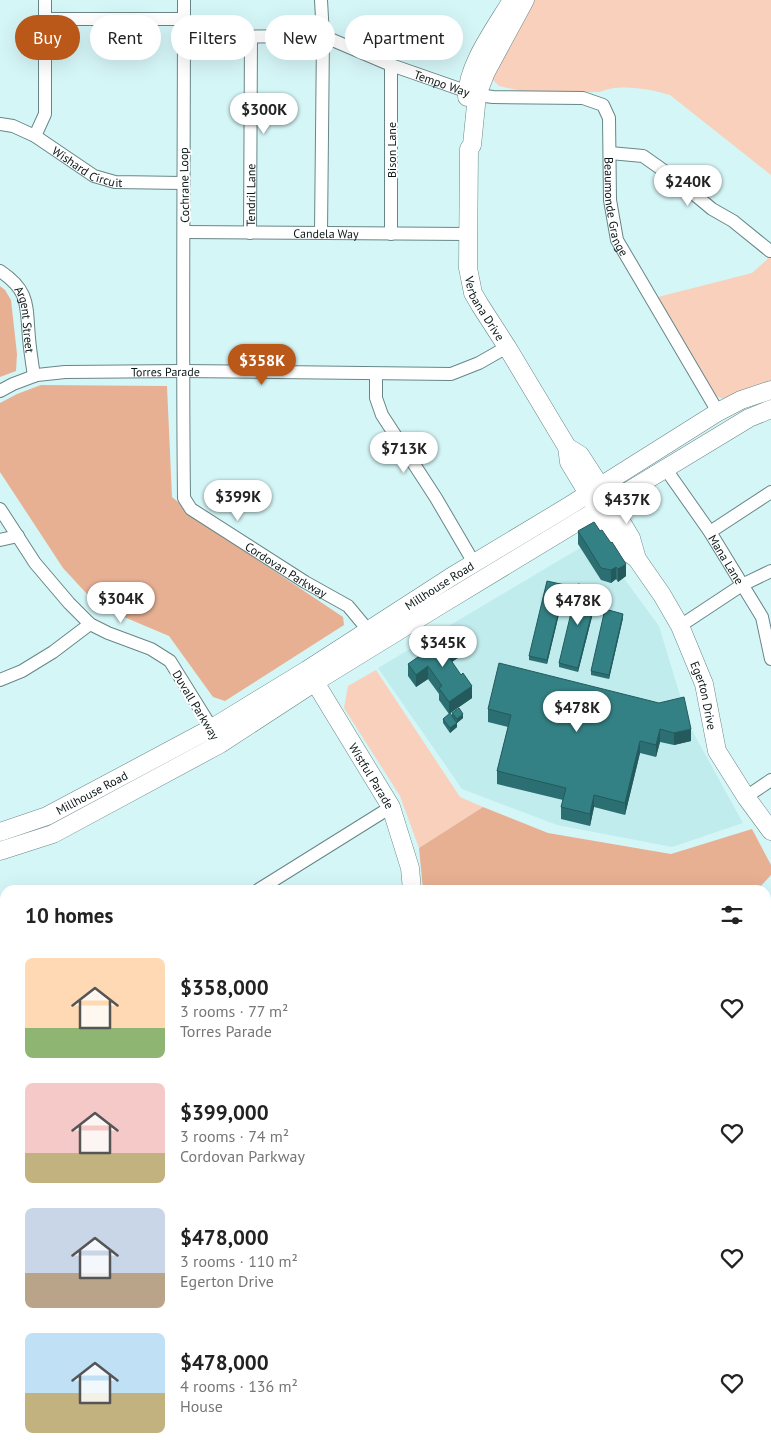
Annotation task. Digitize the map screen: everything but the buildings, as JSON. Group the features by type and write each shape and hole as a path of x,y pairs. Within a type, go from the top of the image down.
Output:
{"main road":[{"name":"Verbana Drive","path":"512,0 481,51 473,70 472,146 469,149 468,268 474,292 480,305 567,447 569,462 599,498"},
{"name":"Verbana Drive","path":"472,94 525,0"},
{"name":"Millhouse Road","path":"0,852 52,834 216,736 599,498 718,412 741,400 771,390"},
{"name":"Millhouse Road","path":"311,676 368,630 474,562 599,498 665,468 749,418 771,409"},
{"name":"Egerton Drive","path":"599,498 632,538 636,559 662,595 680,626 704,684 717,751 746,797 771,831"},
{"name":"Wistful Parade","path":"311,676 392,807 410,868 412,885"},
{"name":"Millhouse Road","path":"0,832 47,816 216,736"},
{"path":"47,816 52,834"}],"street":[{"path":"45,0 45,15"},
{"name":"Cochrane Loop","path":"184,0 184,15"},
{"path":"322,0 322,15"},
{"path":"80,19 171,19"},
{"name":"Tempo Way","path":"335,41 392,65 472,94"},
{"path":"35,136 45,114 45,60"},
{"name":"Cochrane Loop","path":"183,60 183,370"},
{"name":"Tendril Lane","path":"250,60 250,233"},
{"path":"321,232 323,60"},
{"name":"Bison Lane","path":"391,234 392,65"},
{"name":"Beaumonde Grange","path":"472,94 493,97 583,98 603,105 609,118 610,200 617,240 718,412"},
{"name":"Wishard Circuit","path":"0,124 14,126 35,136 94,176 115,182 183,183"},
{"path":"610,153 643,156 677,180 712,209 733,221 770,252"},
{"name":"Candela Way","path":"184,232 468,234"},
{"name":"Argent Street","path":"0,271 9,277 22,291 28,308 29,337 34,376"},
{"name":"Torres Parade","path":"0,391 34,376 65,372 183,370 450,374 478,363 507,347"},
{"name":"Cordovan Parkway","path":"183,370 184,498 191,509 348,606 368,630"},
{"path":"376,374 376,398 382,415 436,498 474,562"},
{"name":"Mana Lane","path":"665,468 710,532 762,617 771,659"},
{"path":"710,532 771,492"},
{"name":"Duvall Parkway","path":"0,509 35,563 69,603 90,624 108,633 152,649 170,661 216,736"},
{"path":"0,540 18,536"},
{"path":"680,626 742,585 771,571"},
{"path":"0,680 22,671 90,624"},
{"path":"746,797 771,780"},
{"path":"270,885 392,807"}],"shaded area":[{"path":"529,0 771,0 771,175 670,95 625,87 607,89 600,92 521,91 499,86 492,79"},
{"path":"771,256 771,384 727,400 718,397 711,390 658,297 752,273"},
{"path":"0,286 11,300 17,354 16,371 0,377"},
{"path":"41,385 167,386 172,497 207,526 343,617 344,625 225,701 213,697 169,636 98,606 63,568 0,472 0,403"},
{"path":"595,539 659,626 689,725 743,823 672,847 557,825 462,789 378,668"},
{"path":"376,670 460,797 483,807 419,848 400,796 344,708 348,686"},
{"path":"483,807 548,833 671,854 752,829 771,865 771,875 762,885 423,885 419,848"}]}
